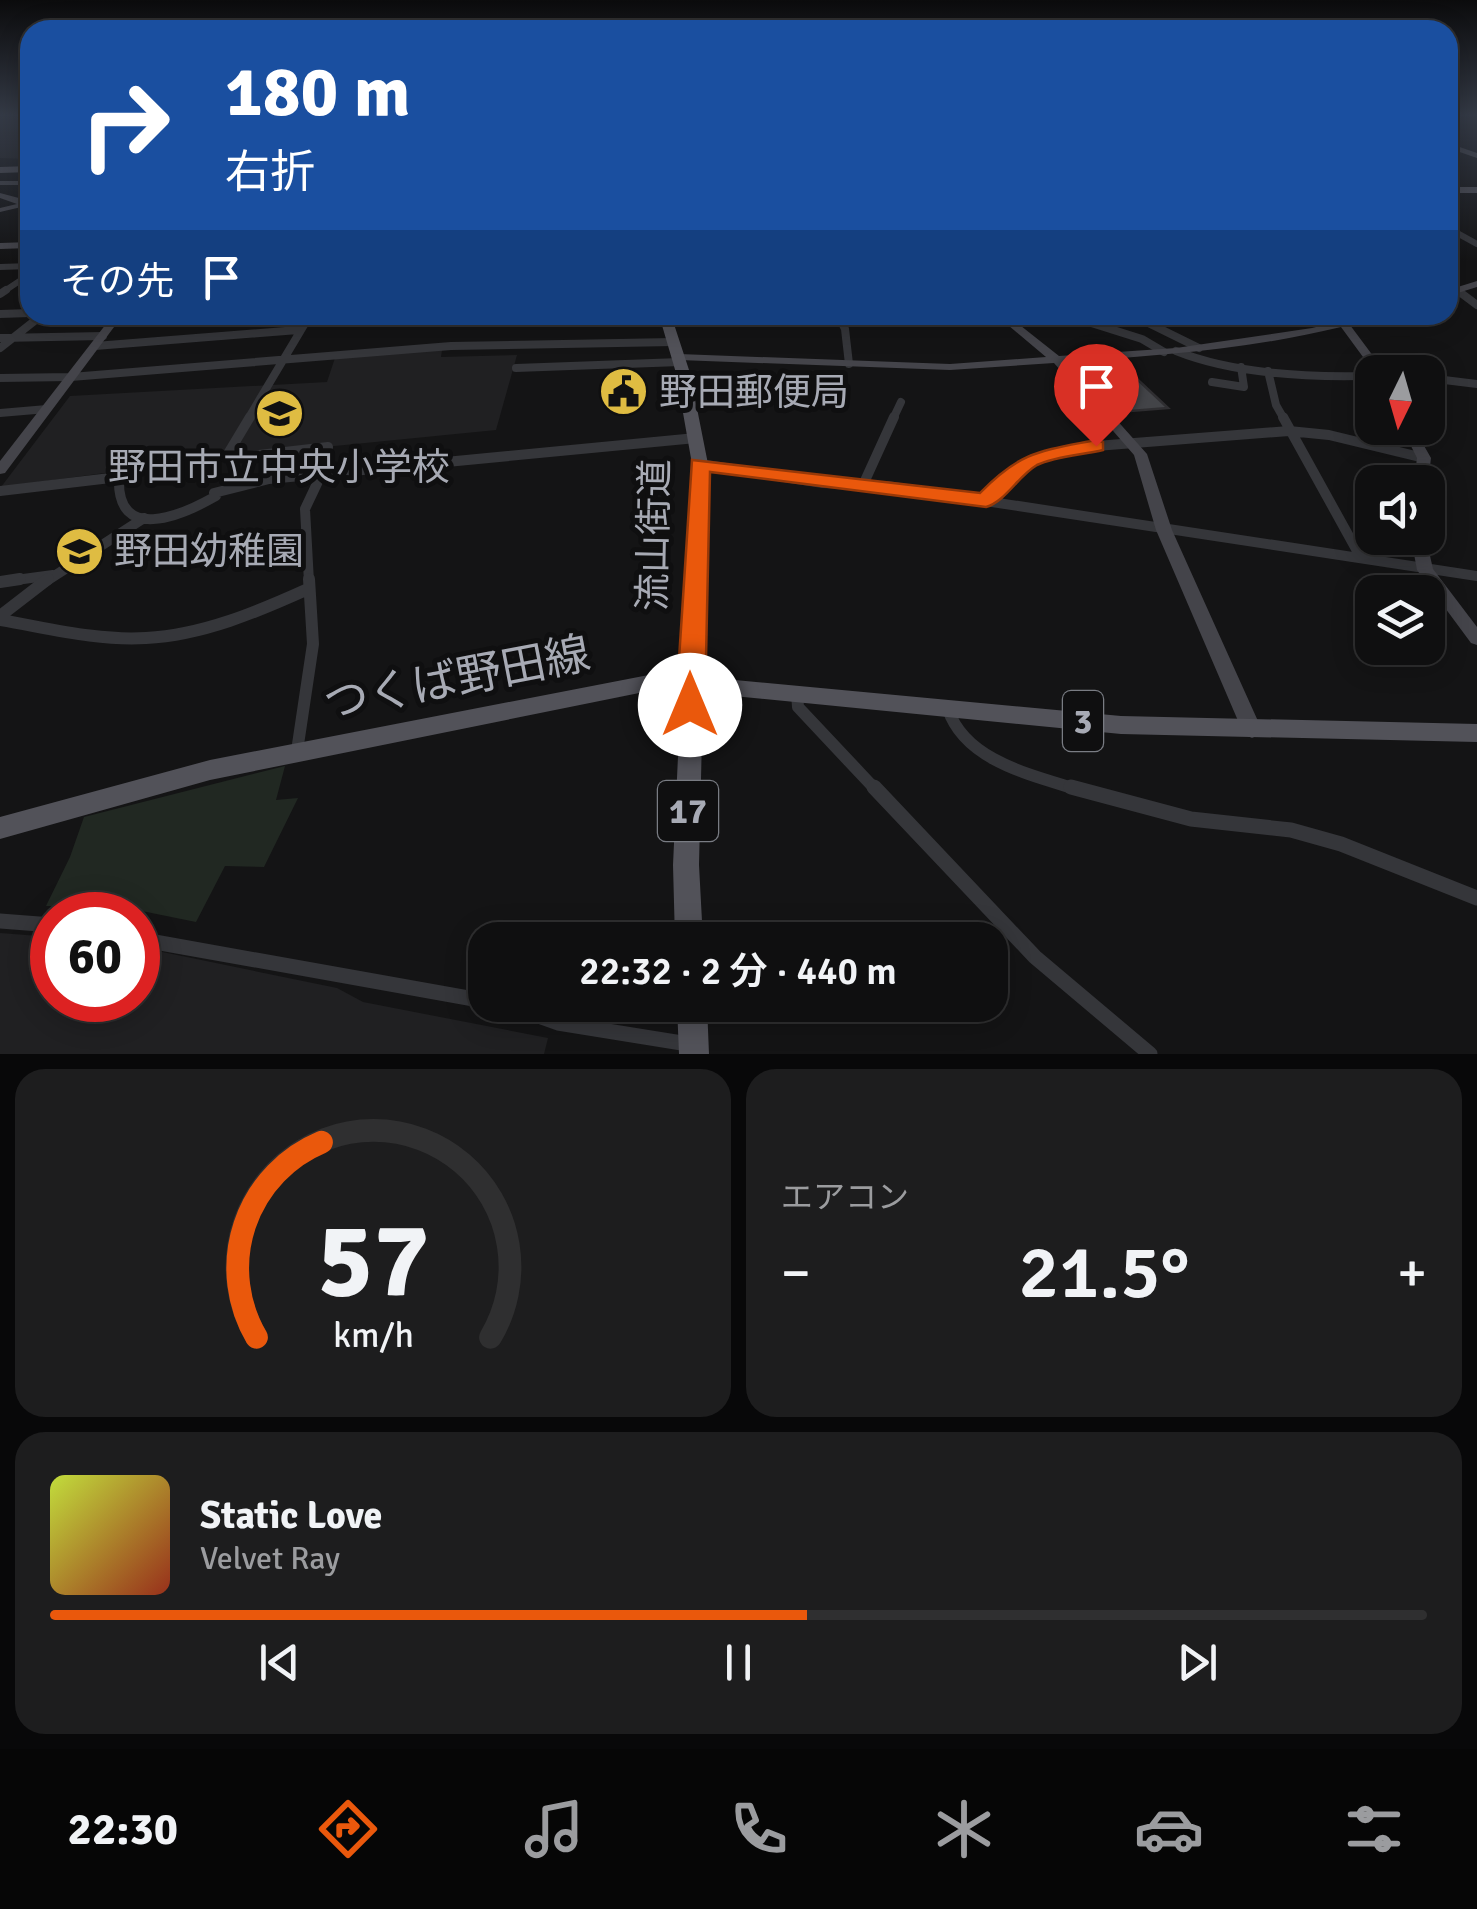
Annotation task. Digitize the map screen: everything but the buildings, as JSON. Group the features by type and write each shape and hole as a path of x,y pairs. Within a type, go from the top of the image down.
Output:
{"main road":[{"name":"流山街道","path":"668,325 700,464 690,683 688,922"},
{"name":"つくば野田線","path":"0,828 146,786 297,751 647,682 1121,725 1477,732"},
{"path":"693,1022 694,1049"}],"street":[{"path":"0,195 20,203"},
{"path":"0,210 14,202"},
{"path":"0,294 20,278"},
{"path":"0,348 29,325"},
{"path":"3,462 111,325"},
{"path":"297,751 313,644 305,509 322,473 328,447 240,457 229,452 302,325"},
{"path":"843,325 849,364"},
{"path":"1013,325 1056,360 1132,443 1144,462 1164,530 1252,730"},
{"path":"1096,325 1170,352 1241,367 1355,377"},
{"path":"1152,325 1198,348"},
{"path":"0,378 72,377 451,346 950,367 1170,352 1342,325"},
{"path":"1349,325 1368,355"},
{"path":"0,338 100,341 298,330"},
{"path":"516,368 678,354"},
{"path":"1212,382 1244,387 1241,367"},
{"path":"1268,371 1276,405 1361,558"},
{"path":"1445,380 1477,384"},
{"path":"863,485 901,402"},
{"path":"0,413 47,409"},
{"path":"986,500 1010,474 1034,459 1132,443 1289,431 1329,435 1424,458"},
{"path":"0,491 119,477 118,498 122,507 144,518 178,518 216,496 214,493 270,479 696,438"},
{"path":"1417,445 1423,465"},
{"path":"700,464 986,500 1477,576"},
{"path":"0,618 54,575 144,518"},
{"path":"1422,555 1426,570 1477,639"},
{"path":"0,582 54,575"},
{"path":"0,618 124,638 171,635 260,610 308,589"},
{"path":"798,693 798,707 1035,957 1150,1054"},
{"path":"948,708 954,728 974,748 1003,766 1118,802 1191,819 1291,830 1341,844 1477,898"},
{"path":"0,921 30,923"},
{"path":"160,943 468,997"},
{"path":"555,1022 694,1049"}],"shaded area":[{"name":"野田市立中央小学校","path":"442,350 441,357 517,355 496,430 223,457 1,487 70,396 327,382 335,358"},
{"path":"285,766 276,800 298,798 264,867 225,866 196,922 160,915 160,892 53,892 84,817"},
{"path":"0,933 30,935 30,1022 160,1022 160,952 337,988 363,1002 548,1038 544,1054 0,1054"}],"place":[{"name":"野田郵便局","path":"624,392"},
{"name":"野田市立中央小学校","path":"279,413"},
{"name":"野田幼稚園","path":"79,551"}],"route":[{"path":"690,705 700,464 823,483 887,486 986,500 1010,474 1034,459 1096,446"}]}
